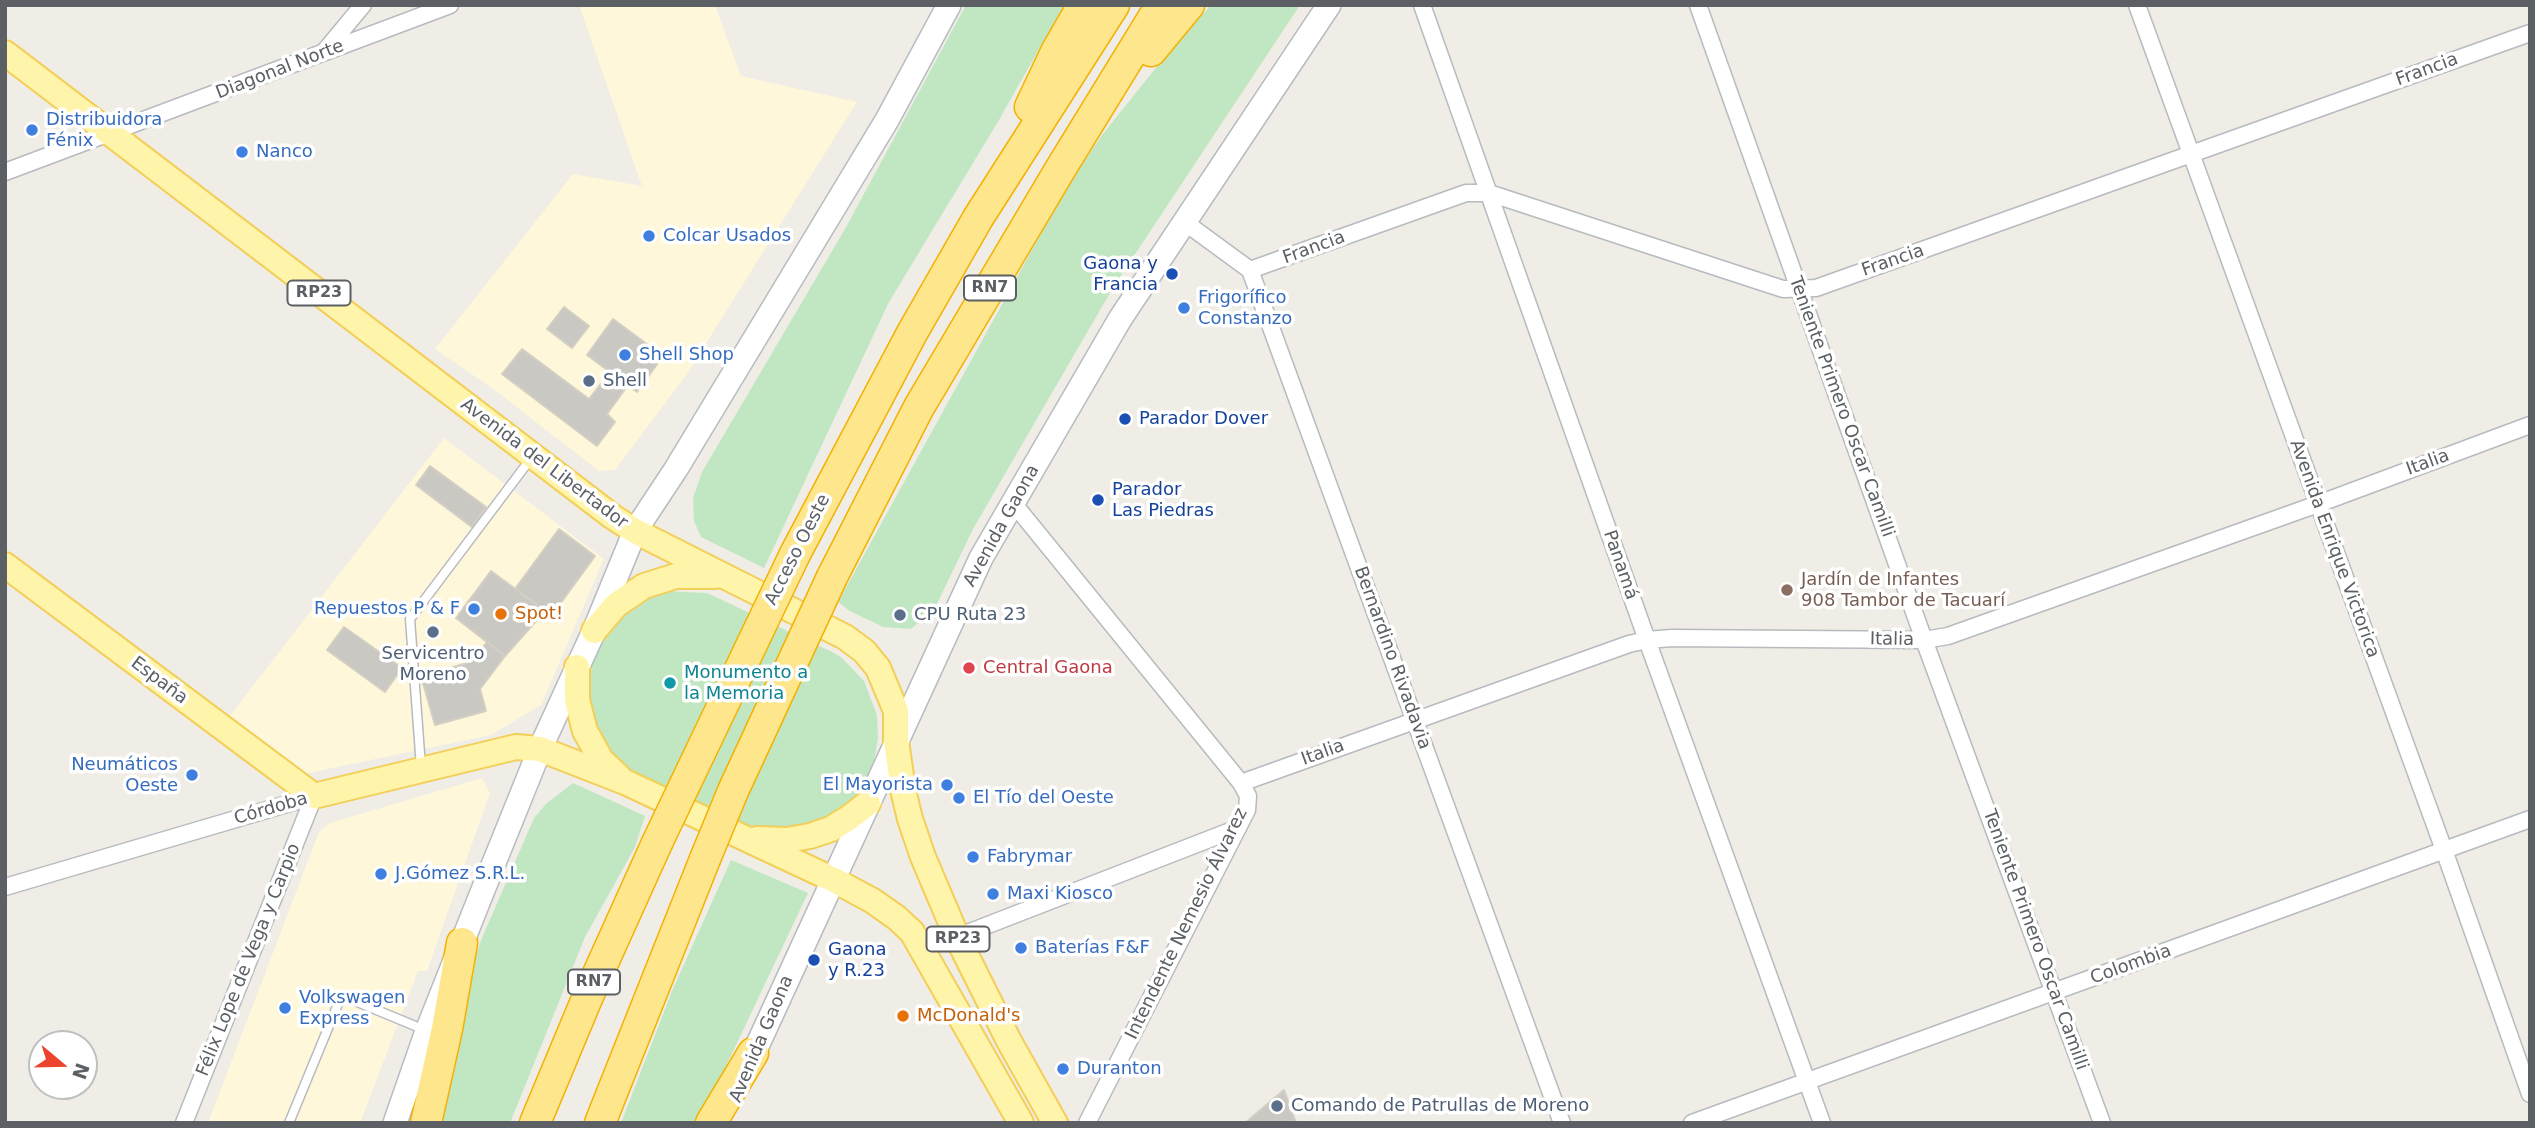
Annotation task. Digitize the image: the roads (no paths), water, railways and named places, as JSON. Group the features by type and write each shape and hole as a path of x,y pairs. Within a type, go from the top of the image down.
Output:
{"highway":[{"path":"978,218 1056,52 1083,5"},
{"name":"Acceso Oeste","path":"535,1123 588,996 657,843 795,554 912,333 978,218 1114,5"},
{"name":"RN7","path":"600,1123 733,791 832,577 919,407 1161,5"},
{"path":"1061,168 1189,5"},
{"path":"426,1123 447,1029 462,943"},
{"path":"711,1123 753,1053"}],"main road":[{"path":"396,1123 427,1031 540,749 594,631 635,531 676,469 887,120 949,5"},
{"name":"Avenida Gaona","path":"727,1123 753,1053 981,558 1120,319 1329,5"},
{"name":"Avenida del Libertador","path":"5,53 635,531 845,637 864,651 878,668 896,710 896,741 910,818 957,937 1009,1041 1055,1123"},
{"name":"España","path":"5,565 313,796"},
{"path":"594,631 616,605 652,583 693,574 726,578"},
{"path":"577,667 577,700 585,731 601,760 625,782"},
{"name":"Córdoba","path":"313,796 516,747 540,749"},
{"name":"RP23","path":"540,749 625,782 742,836 834,880 881,907 912,932 1021,1123"},
{"path":"742,836 765,840 810,836 831,829 868,803"}],"street":[{"path":"322,54 363,5"},
{"name":"Diagonal Norte","path":"5,172 450,5"},
{"name":"Panamá","path":"1423,5 1647,640 1822,1123"},
{"name":"Teniente Primero Oscar Camilli","path":"1698,5 1924,640 2102,1123"},
{"name":"Avenida Enrique Victorica","path":"2137,5 2530,1094"},
{"name":"Francia","path":"1251,271 1466,193 1489,193 1783,289 1816,288 2530,33"},
{"path":"1184,221 1251,271"},
{"name":"Bernardino Rivadavia","path":"1251,271 1562,1123"},
{"name":"Italia","path":"1241,783 1629,644 1647,640 1924,640 1948,636 2530,425"},
{"name":"Intendente Nemesio Álvarez","path":"1014,504 1241,783 1248,796 1247,810 1087,1123"},
{"name":"Córdoba","path":"5,887 313,796"},
{"name":"Félix Lope de Vega y Carpio","path":"184,1123 313,796"},
{"name":"Colombia","path":"1692,1123 2530,819"},
{"path":"957,937 1238,828"}],"lane":[{"path":"421,770 410,619 533,456"},
{"path":"289,1123 340,999 350,999 427,1031"}],"place":[{"name":"Distribuidora Fénix","path":"32,130"},
{"name":"Nanco","path":"242,152"},
{"name":"Colcar Usados","path":"649,236"},
{"name":"Gaona y Francia","path":"1172,274"},
{"name":"Frigorífico Constanzo","path":"1184,308"},
{"name":"Shell Shop","path":"625,355"},
{"name":"Shell","path":"589,381"},
{"name":"Parador Dover","path":"1125,419"},
{"name":"Parador Las Piedras","path":"1098,500"},
{"name":"Jardín de Infantes 908 Tambor de Tacuarí","path":"1787,590"},
{"name":"Repuestos P & F","path":"474,609"},
{"name":"Spot!","path":"501,614"},
{"name":"CPU Ruta 23","path":"900,615"},
{"name":"Servicentro Moreno","path":"433,632"},
{"name":"Central Gaona","path":"969,668"},
{"name":"Monumento a la Memoria","path":"670,683"},
{"name":"Neumáticos Oeste","path":"192,775"},
{"name":"El Mayorista","path":"947,785"},
{"name":"El Tío del Oeste","path":"959,798"},
{"name":"Fabrymar","path":"973,857"},
{"name":"J.Gómez S.R.L.","path":"381,874"},
{"name":"Maxi Kiosco","path":"993,894"},
{"name":"Baterías F&F","path":"1021,948"},
{"name":"Gaona y R.23","path":"814,960"},
{"name":"Volkswagen Express","path":"285,1008"},
{"name":"McDonald's","path":"903,1016"},
{"name":"Duranton","path":"1063,1069"},
{"name":"Comando de Patrullas de Moreno","path":"1277,1106"}]}
